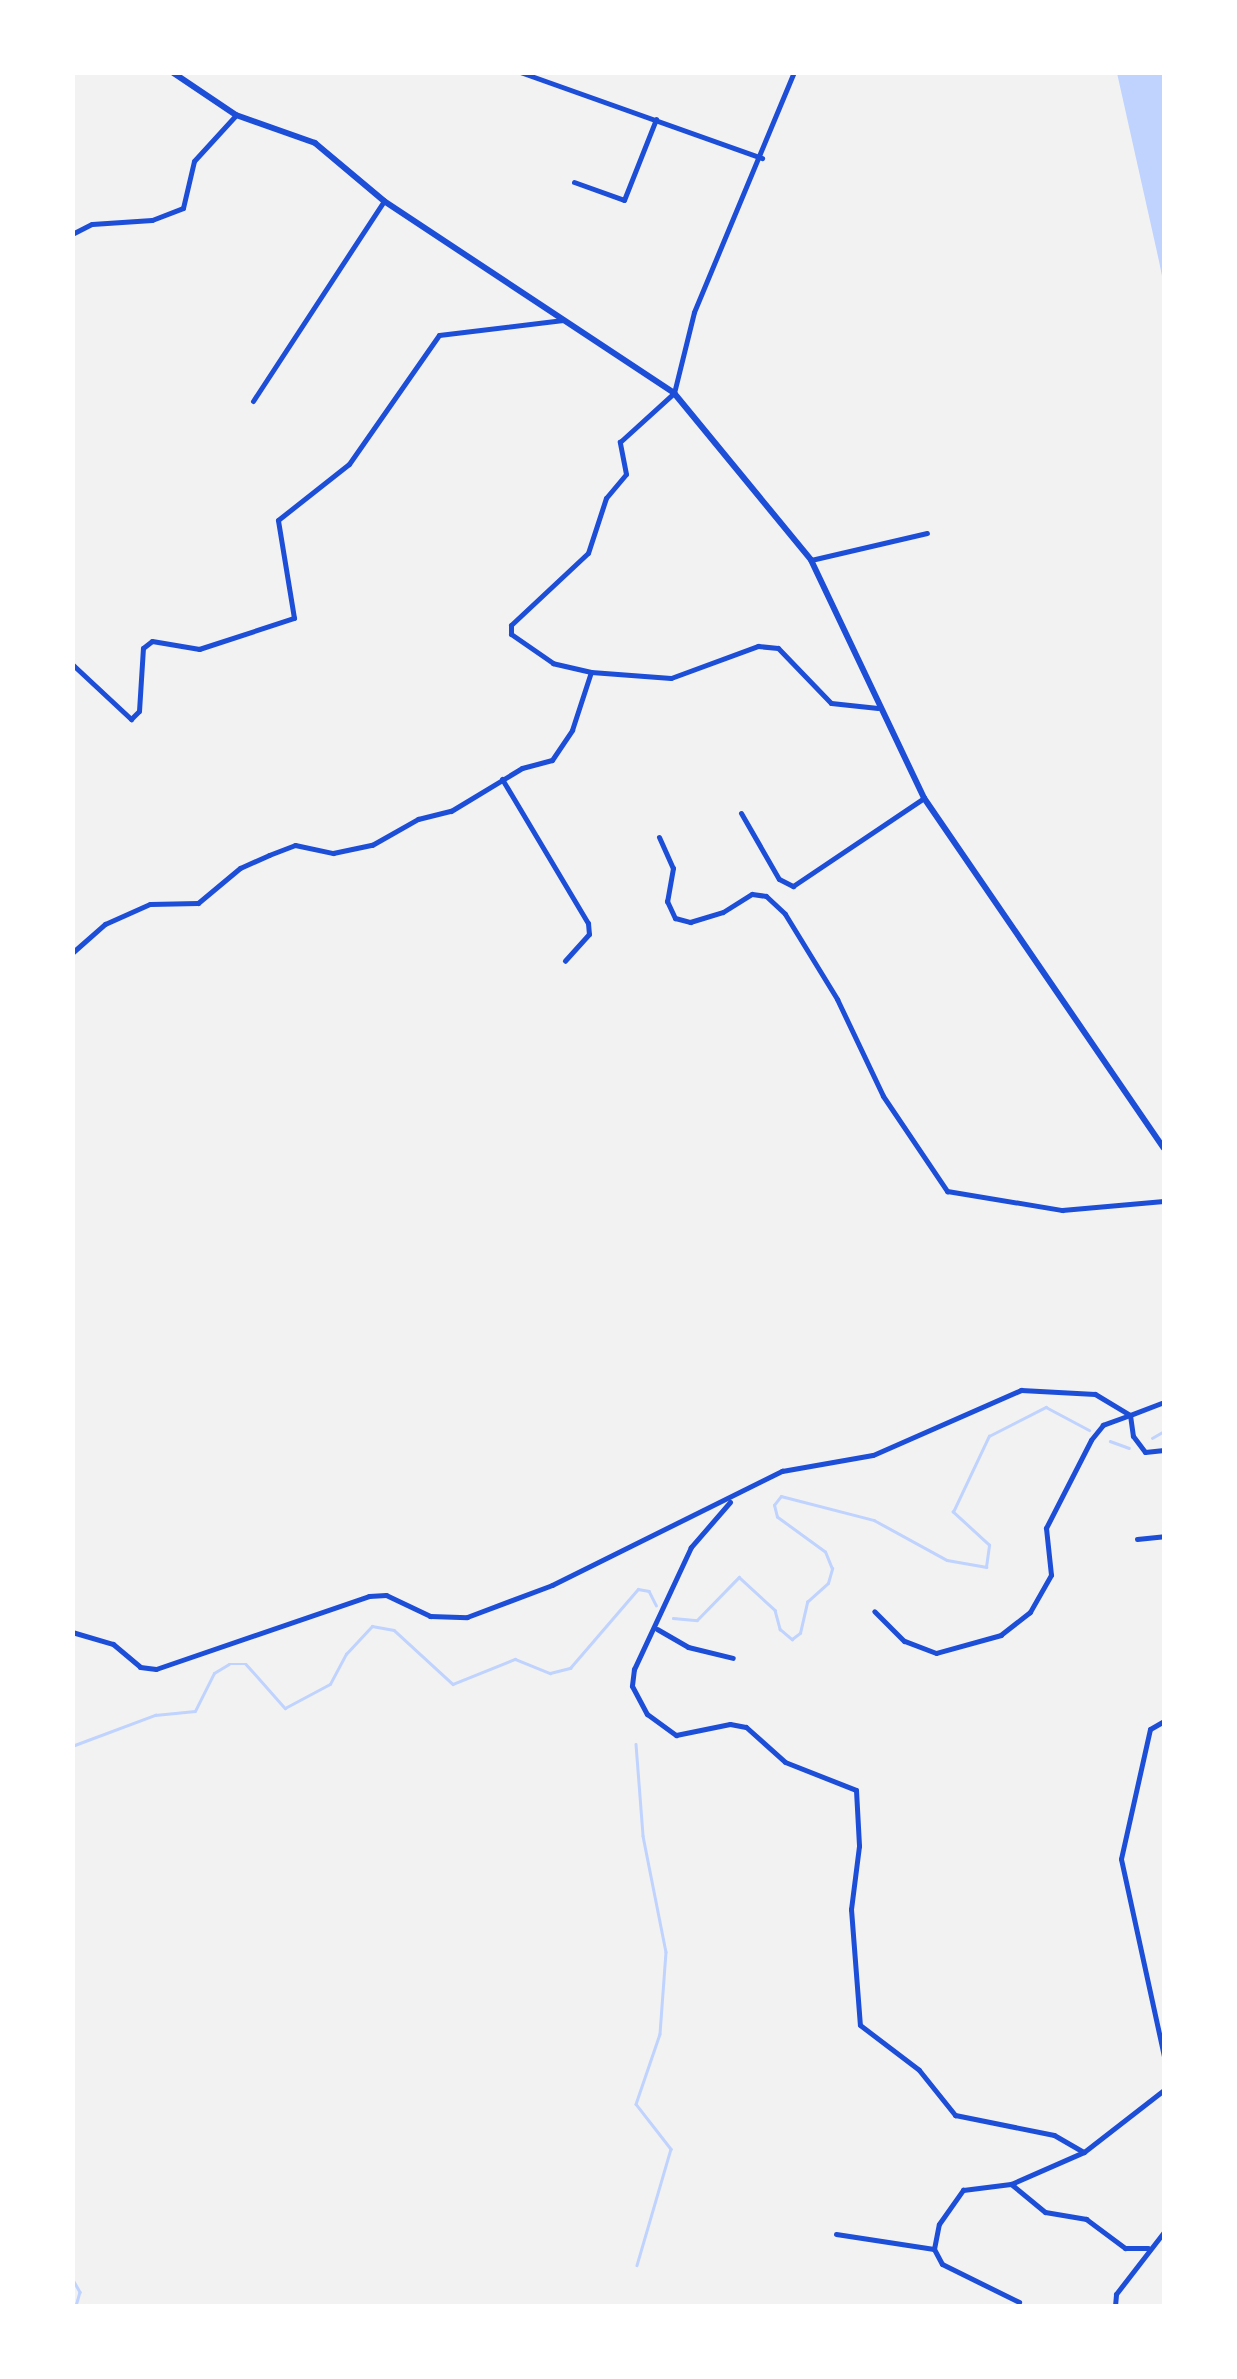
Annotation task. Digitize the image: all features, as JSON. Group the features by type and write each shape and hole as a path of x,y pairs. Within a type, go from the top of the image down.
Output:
{"main road":[{"path":"172,72 236,114 316,143 384,201 674,394 811,560 924,798 1164,1148"}],"street":[{"path":"520,72 762,158"},
{"path":"794,72 762,158 694,312 674,394 620,442 626,474 606,498 588,553 510,626 510,634 554,663 591,672 671,678 758,646 778,648 831,703 878,708"},
{"path":"72,234 92,224 152,220 183,208 194,161 236,114"},
{"path":"574,182 624,200 656,119"},
{"path":"253,401 384,201"},
{"path":"72,664 131,719 139,711 143,648 152,641 199,649 294,618 278,520 361,450 439,336 506,324 548,326 566,319"},
{"path":"811,560 927,533"},
{"path":"72,953 105,924 150,904 198,903 240,868 268,855 294,845 333,853 372,845 418,819 451,811 502,779 552,760 566,744 591,672"},
{"path":"502,779 588,923 588,934 565,961"},
{"path":"741,812 779,878 793,886 924,798"},
{"path":"658,837 673,868 667,901 675,918 690,922 722,912 752,894 766,896 785,914 837,999 883,1096 948,1191 1062,1210 1164,1201"},
{"path":"72,1632 112,1644 140,1666 156,1669 369,1596 386,1594 430,1616 467,1617 552,1585 782,1472 902,1445 1021,1390 1095,1394 1130,1415"},
{"path":"874,1611 904,1642 936,1653 1000,1635 1030,1612 1052,1576 1046,1528 1091,1440 1103,1425 1164,1402"},
{"path":"1130,1415 1133,1436 1146,1452 1164,1450"},
{"path":"732,1499 715,1526 691,1547 657,1628 634,1669 632,1686 659,1728 676,1736 730,1724 746,1727 785,1762 856,1790 859,1846 851,1909 860,2026 920,2070 955,2115 1054,2135 1084,2152"},
{"path":"1137,1539 1164,1536"},
{"path":"657,1628 688,1647 733,1658"},
{"path":"1164,1721 1150,1729 1120,1859 1164,2056"},
{"path":"1019,2302 942,2264 934,2249 939,2224 963,2190 1011,2184 1084,2152 1164,2090"},
{"path":"1011,2184 1045,2212 1086,2219 1125,2248 1148,2248"},
{"path":"1116,2306 1116,2294 1164,2232"},
{"path":"836,2234 934,2249"}],"water":[{"path":"1117,73 1164,73 1164,286 1159,261"}],"waterway":[{"path":"673,1618 697,1620 739,1577 775,1610 780,1629 792,1639 800,1633 807,1602 828,1583 832,1569 825,1552 777,1517 774,1505 781,1496 874,1520 947,1560 986,1567 989,1545 953,1512 989,1436 1046,1407 1089,1430"},
{"path":"1152,1438 1164,1431"},
{"path":"1110,1441 1129,1448"},
{"path":"72,1746 155,1715 195,1711 214,1673 229,1664 246,1664 285,1708 330,1684 346,1654 372,1626 394,1630 453,1684 515,1659 550,1673 570,1668 638,1589 649,1591 656,1605"},
{"path":"636,1744 643,1836 666,1952 660,2034 636,2104 671,2149 637,2265"},
{"path":"72,2278 80,2292 76,2306"}]}
